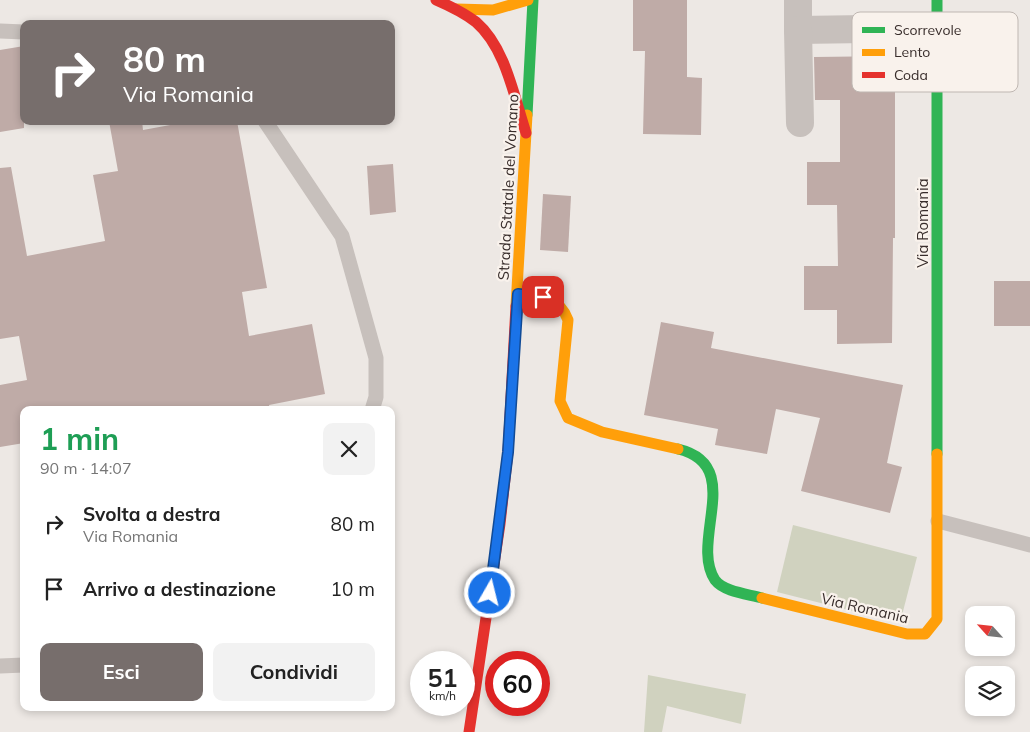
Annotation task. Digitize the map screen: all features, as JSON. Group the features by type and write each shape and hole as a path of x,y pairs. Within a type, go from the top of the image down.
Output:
{"street":[{"path":"436,0 455,8 478,24 494,45 526,133"},
{"path":"455,8 495,11 514,7 528,0"},
{"name":"Strada Statale del Vomano","path":"469,732 500,524 508,452 518,294 532,0"},
{"path":"798,0 800,123"},
{"path":"798,30 852,29"},
{"name":"Via Romania","path":"518,294 553,300 562,304 566,312 568,320 560,401 568,418 602,432 694,453 707,466 713,492 708,563 716,581 731,590 907,634 925,634 937,619 936,92"}],"lane":[{"path":"0,31 20,32"},
{"path":"268,125 342,236 376,358 376,397 373,406"},
{"path":"938,521 1030,545"},
{"path":"0,666 20,665"}],"green space":[{"path":"793,525 917,557 900,623 777,592"},
{"path":"648,675 746,694 741,724 667,706 662,732 644,732"}],"building":[{"path":"633,0 687,0 687,77 702,78 701,135 643,134 645,51 633,51"},
{"path":"20,47 20,125 24,125 24,128 0,132 0,50"},
{"path":"814,57 852,57 852,92 895,92 895,238 893,238 892,343 837,344 837,310 804,310 804,266 838,266 837,205 807,205 807,162 840,162 840,100 815,100"},
{"path":"110,125 142,125 143,130 170,125 238,125 267,288 242,292 249,336 312,324 325,394 269,406 20,406 20,444 0,447 0,385 27,380 19,336 0,339 0,168 11,167 27,256 105,241 93,175 118,171"},
{"path":"393,164 396,212 370,215 367,166"},
{"path":"543,194 571,196 568,252 540,250"},
{"path":"994,281 1030,281 1030,326 994,326"},
{"path":"661,322 714,332 711,348 903,385 887,463 902,467 890,513 801,491 820,418 776,409 767,454 715,445 718,429 644,415"}],"traffic: fast":[{"path":"527,115 533,0"},
{"path":"937,0 937,12"},
{"path":"937,92 937,454"},
{"path":"678,449 698,458 709,471 713,487 708,545 709,564 715,580 730,590 762,598"}],"traffic: slow":[{"path":"456,9 493,10 528,0"},
{"path":"516,306 527,115"},
{"path":"518,294 541,297 554,302 564,312 568,320 560,401 568,418 602,432 678,449"},
{"path":"762,598 907,634 925,634 937,619 937,454"}],"traffic: jam":[{"path":"436,0 476,22 495,45 508,74 526,133"},
{"path":"469,732 500,524 508,452 516,306"}],"route":[{"path":"490,593 508,452 518,294 543,297"}]}
